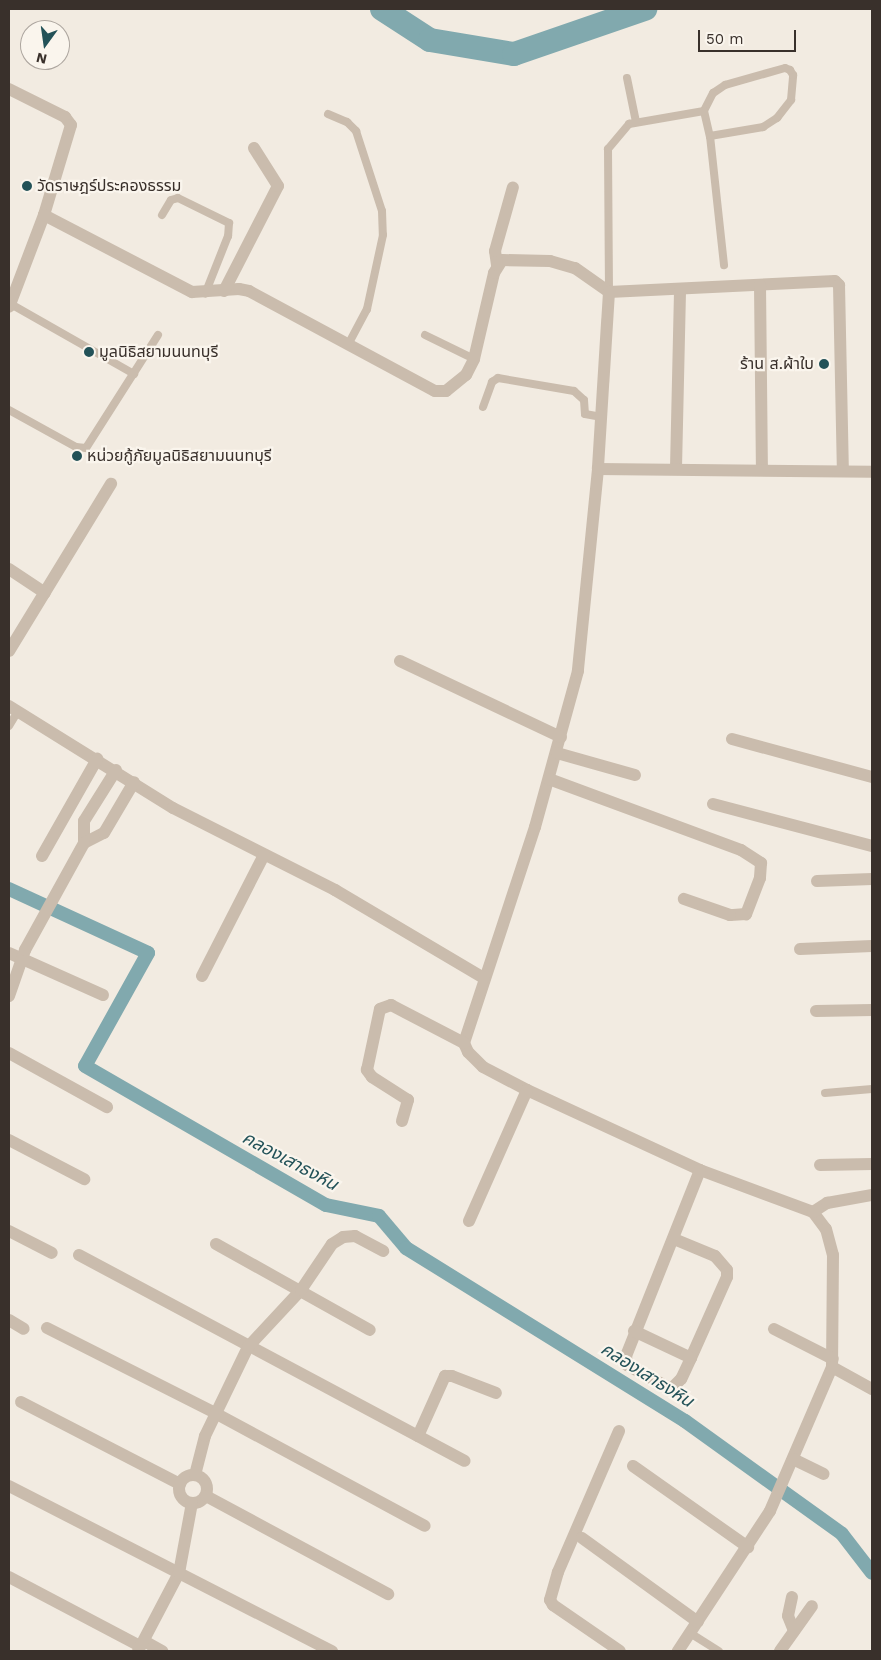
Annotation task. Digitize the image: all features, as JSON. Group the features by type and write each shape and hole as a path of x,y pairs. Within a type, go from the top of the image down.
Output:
{"street":[{"path":"9,88 65,117 71,125 44,216 9,304"},
{"path":"224,291 278,186 254,148"},
{"path":"44,216 192,292 204,294 224,291 250,291 435,391 446,392 458,385 474,359 497,265 495,251 513,187"},
{"path":"497,265 502,260 550,261 575,268 609,292 835,281 839,285 843,470"},
{"path":"760,285 762,470"},
{"path":"676,468 680,290"},
{"path":"464,1043 557,753 578,671 598,468 609,292"},
{"path":"598,468 843,470 872,472"},
{"path":"9,651 111,484"},
{"path":"9,569 45,593"},
{"path":"400,661 561,737"},
{"path":"13,708 116,770 174,808 382,916 484,978"},
{"path":"732,739 872,777"},
{"path":"557,753 635,775"},
{"path":"42,856 97,759"},
{"path":"9,996 22,958 84,843 84,821 116,770"},
{"path":"549,779 741,850 761,863 760,878 746,914 730,915 684,899"},
{"path":"84,843 104,833 134,782"},
{"path":"713,804 872,846"},
{"path":"202,976 264,855"},
{"path":"817,881 872,880"},
{"path":"800,949 872,946"},
{"path":"9,953 103,995"},
{"path":"402,1121 408,1100 372,1077 367,1070 380,1009 391,1005 464,1043 468,1052 483,1067 700,1170 812,1212 826,1229 833,1255 833,1363 770,1510 748,1547 678,1651"},
{"path":"816,1011 872,1010"},
{"path":"9,1053 107,1107"},
{"path":"469,1221 528,1090"},
{"path":"9,1140 84,1178"},
{"path":"820,1165 872,1164"},
{"path":"674,1239 714,1256 727,1270 725,1284 692,1358 671,1389 627,1365 626,1356 634,1331 674,1239 700,1170"},
{"path":"812,1212 828,1203 872,1195"},
{"path":"9,1232 52,1253"},
{"path":"195,1475 215,1413 248,1347 302,1290 332,1244 343,1237 355,1236 383,1250"},
{"path":"216,1244 302,1290 370,1330"},
{"path":"79,1255 464,1461"},
{"path":"9,1320 24,1329"},
{"path":"48,1328 215,1413 425,1526"},
{"path":"774,1329 872,1388"},
{"path":"634,1331 692,1358"},
{"path":"418,1436 444,1376 452,1376 496,1393"},
{"path":"21,1402 180,1484"},
{"path":"619,1431 558,1572 550,1600 553,1605 620,1651"},
{"path":"793,1459 824,1474"},
{"path":"633,1466 748,1547"},
{"path":"192,1503 180,1495 180,1484 183,1479 195,1475 204,1480 206,1496"},
{"path":"9,1486 332,1651"},
{"path":"192,1503 206,1496"},
{"path":"206,1496 388,1594"},
{"path":"141,1646 179,1574 192,1503"},
{"path":"582,1538 698,1622"},
{"path":"9,1577 141,1646 162,1651"},
{"path":"792,1596 788,1616 794,1631"},
{"path":"780,1651 812,1606"}],"lane":[{"path":"710,136 763,127 777,118 791,100 793,75 785,68 725,85 713,93 704,111 710,136 724,265"},
{"path":"628,78 636,122"},
{"path":"609,292 608,148 622,130 636,122 704,111"},
{"path":"328,114 347,122 356,131 382,211 382,235 367,309 348,344"},
{"path":"162,215 171,200 178,198 229,222 228,236 204,294"},
{"path":"9,304 134,374"},
{"path":"9,410 76,447 86,448 158,335"},
{"path":"425,335 474,359"},
{"path":"483,407 492,382 498,378 574,391 584,400 585,414 602,417"},
{"path":"9,726 13,708"},
{"path":"825,1093 872,1089"},
{"path":"690,1633 719,1651"}],"waterway":[{"path":"382,9 430,40 514,54 645,9"},
{"name":"คลองเสาธงหิน","path":"9,889 148,953 85,1066 326,1205 379,1216 406,1248 685,1421 842,1534 872,1573"}],"place":[{"name":"วัดราษฎร์ประคองธรรม","path":"27,186"},
{"name":"มูลนิธิสยามนนทบุรี","path":"89,352"},
{"name":"ร้าน ส.ผ้าใบ","path":"824,364"},
{"name":"หน่วยกู้ภัยมูลนิธิสยามนนทบุรี","path":"77,456"}]}
